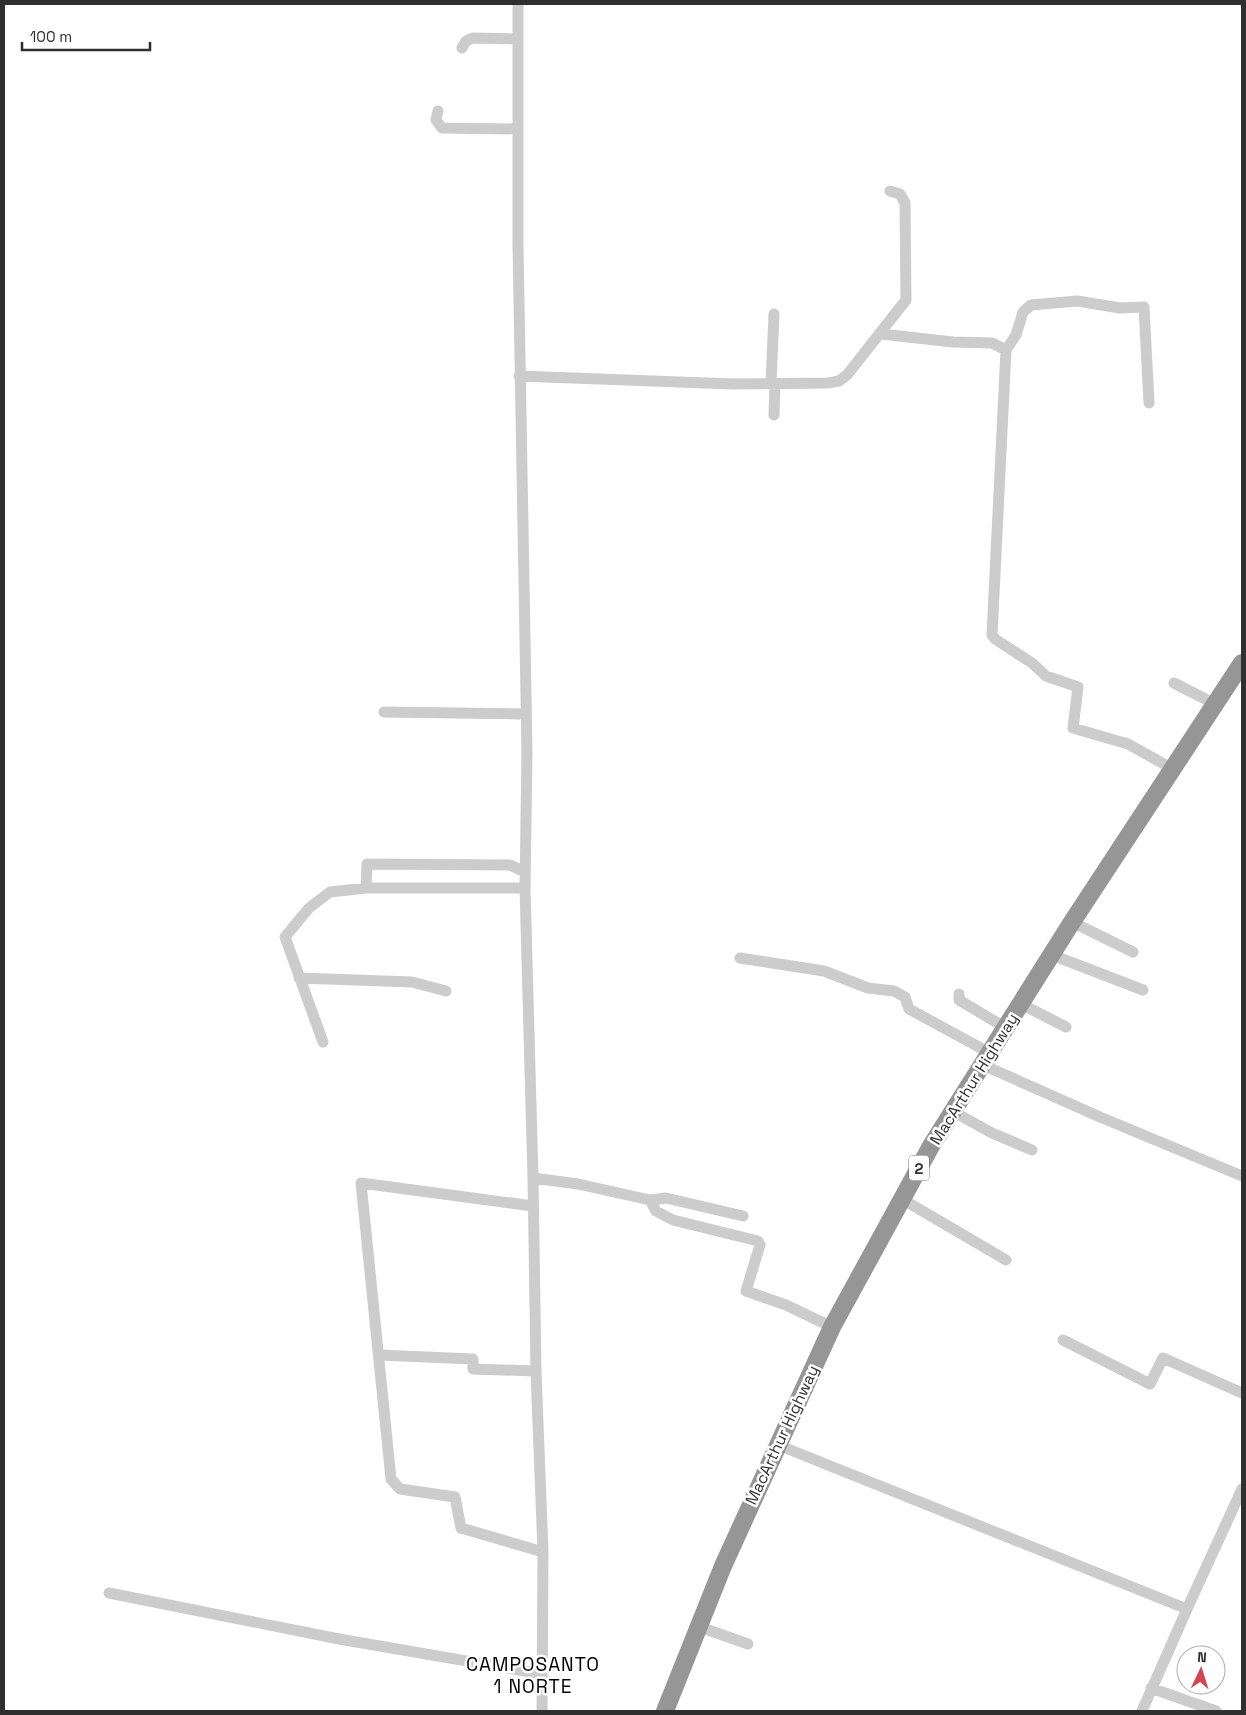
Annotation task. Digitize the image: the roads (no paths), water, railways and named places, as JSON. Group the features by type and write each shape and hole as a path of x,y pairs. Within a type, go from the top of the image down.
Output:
{"highway":[{"name":"MacArthur Highway","path":"665,1711 697,1626 832,1328 931,1146 1072,922 1242,663"}],"street":[{"path":"518,4 519,376 527,752 525,888 534,1178 536,1371 543,1552 542,1711"},
{"path":"462,48 466,41 473,38 518,39"},
{"path":"438,110 436,120 442,128 518,129"},
{"path":"519,376 733,384 828,383 839,381 847,375 881,334 908,296 906,203 900,194 890,191"},
{"path":"1149,403 1144,307 1120,308 1078,301 1031,305 1023,312 1016,335 1006,350 992,635 995,639 1032,663 1046,676 1078,687 1074,728 1128,744 1173,769"},
{"path":"774,314 774,415"},
{"path":"881,334 953,342 992,343 1006,350"},
{"path":"1174,683 1215,704"},
{"path":"384,712 525,714"},
{"path":"366,888 367,864 510,865 525,872"},
{"path":"323,1042 285,937 309,908 330,892 366,888 525,888"},
{"path":"1072,922 1133,952"},
{"path":"1052,956 1143,990"},
{"path":"740,958 824,971 868,988 900,993 905,997 909,1009 986,1059 1100,1117 1242,1176"},
{"path":"299,978 412,982 446,991"},
{"path":"959,994 959,1000 1006,1028"},
{"path":"1021,1004 1066,1027"},
{"path":"954,1112 992,1133 1032,1150"},
{"path":"534,1178 578,1184 650,1200 666,1198 743,1216"},
{"path":"533,1206 362,1183 391,1479 400,1489 455,1497 461,1528 543,1552"},
{"path":"902,1199 1006,1260"},
{"path":"650,1200 656,1210 667,1217 758,1241 760,1245 746,1291 786,1305 832,1328"},
{"path":"1063,1340 1150,1384 1163,1358 1242,1393"},
{"path":"379,1355 473,1359 473,1368 536,1371"},
{"path":"778,1446 1188,1609"},
{"path":"1142,1711 1242,1489"},
{"path":"109,1593 339,1639 542,1674"},
{"path":"697,1626 748,1644"},
{"path":"1151,1688 1216,1711"}],"district":[{"name":"CAMPOSANTO 1 NORTE","path":"533,1675"}]}
